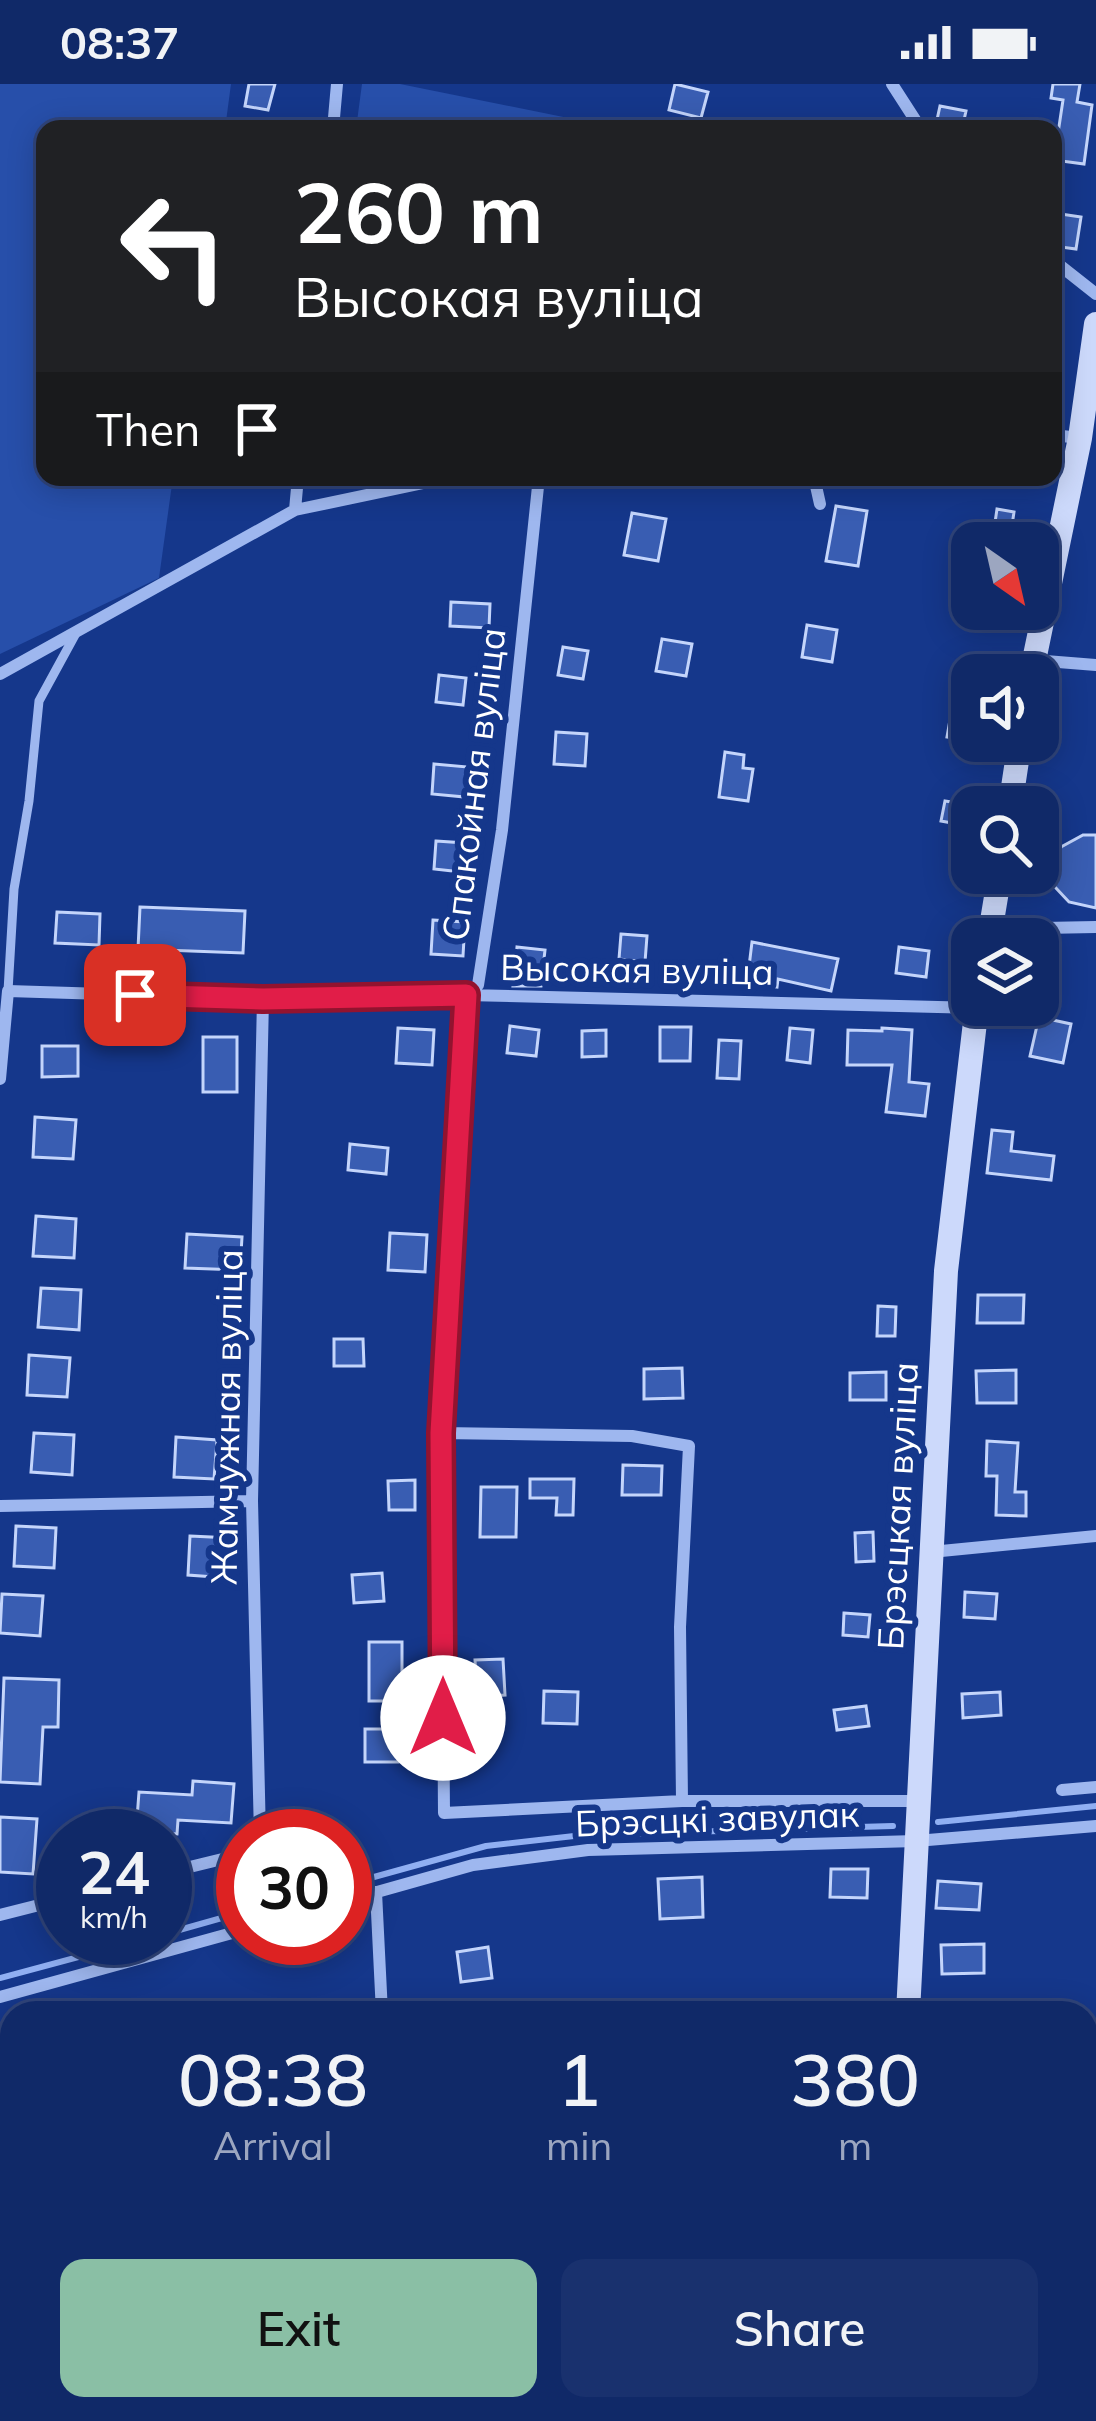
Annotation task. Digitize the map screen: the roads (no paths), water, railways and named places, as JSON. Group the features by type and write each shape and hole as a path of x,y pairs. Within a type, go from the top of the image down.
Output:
{"street":[{"path":"333,120 337,84"},
{"path":"894,85 915,120"},
{"path":"1062,267 1096,294"},
{"path":"1035,654 1080,438 1096,324"},
{"path":"1062,436 1080,438"},
{"path":"295,510 297,486"},
{"path":"0,674 295,510 409,486"},
{"name":"Спакойная вуліца","path":"538,486 502,830 478,985 466,995 441,1433 444,1813 682,1801"},
{"path":"816,486 820,505"},
{"path":"1059,667 1096,665"},
{"path":"1059,929 1096,927"},
{"path":"0,1079 8,991"},
{"name":"Высокая вуліца","path":"8,991 263,999 466,995 951,1005"},
{"name":"Жамчужная вуліца","path":"259,1809 251,1502 263,999"},
{"name":"Брэсцкая вуліца","path":"909,2001 946,1270 975,1026"},
{"path":"441,1433 632,1436 689,1446 680,1627 682,1801 918,1802"},
{"path":"0,1506 251,1502"},
{"path":"930,1552 1096,1536"},
{"path":"1062,1790 1096,1786"},
{"name":"Брэсцкі завулак","path":"372,1893 473,1865 588,1850 916,1841 1096,1826"},
{"path":"376,1892 381,2001"},
{"path":"0,1915 36,1906"},
{"path":"0,1997 216,1937"}],"lane":[{"path":"8,991 14,889 39,701 75,634"}],"waterway":[{"path":"938,1822 1096,1806"},
{"path":"372,1878 486,1846 583,1835 893,1826"},
{"path":"192,1926 216,1920"},
{"path":"0,1978 48,1965"}]}
